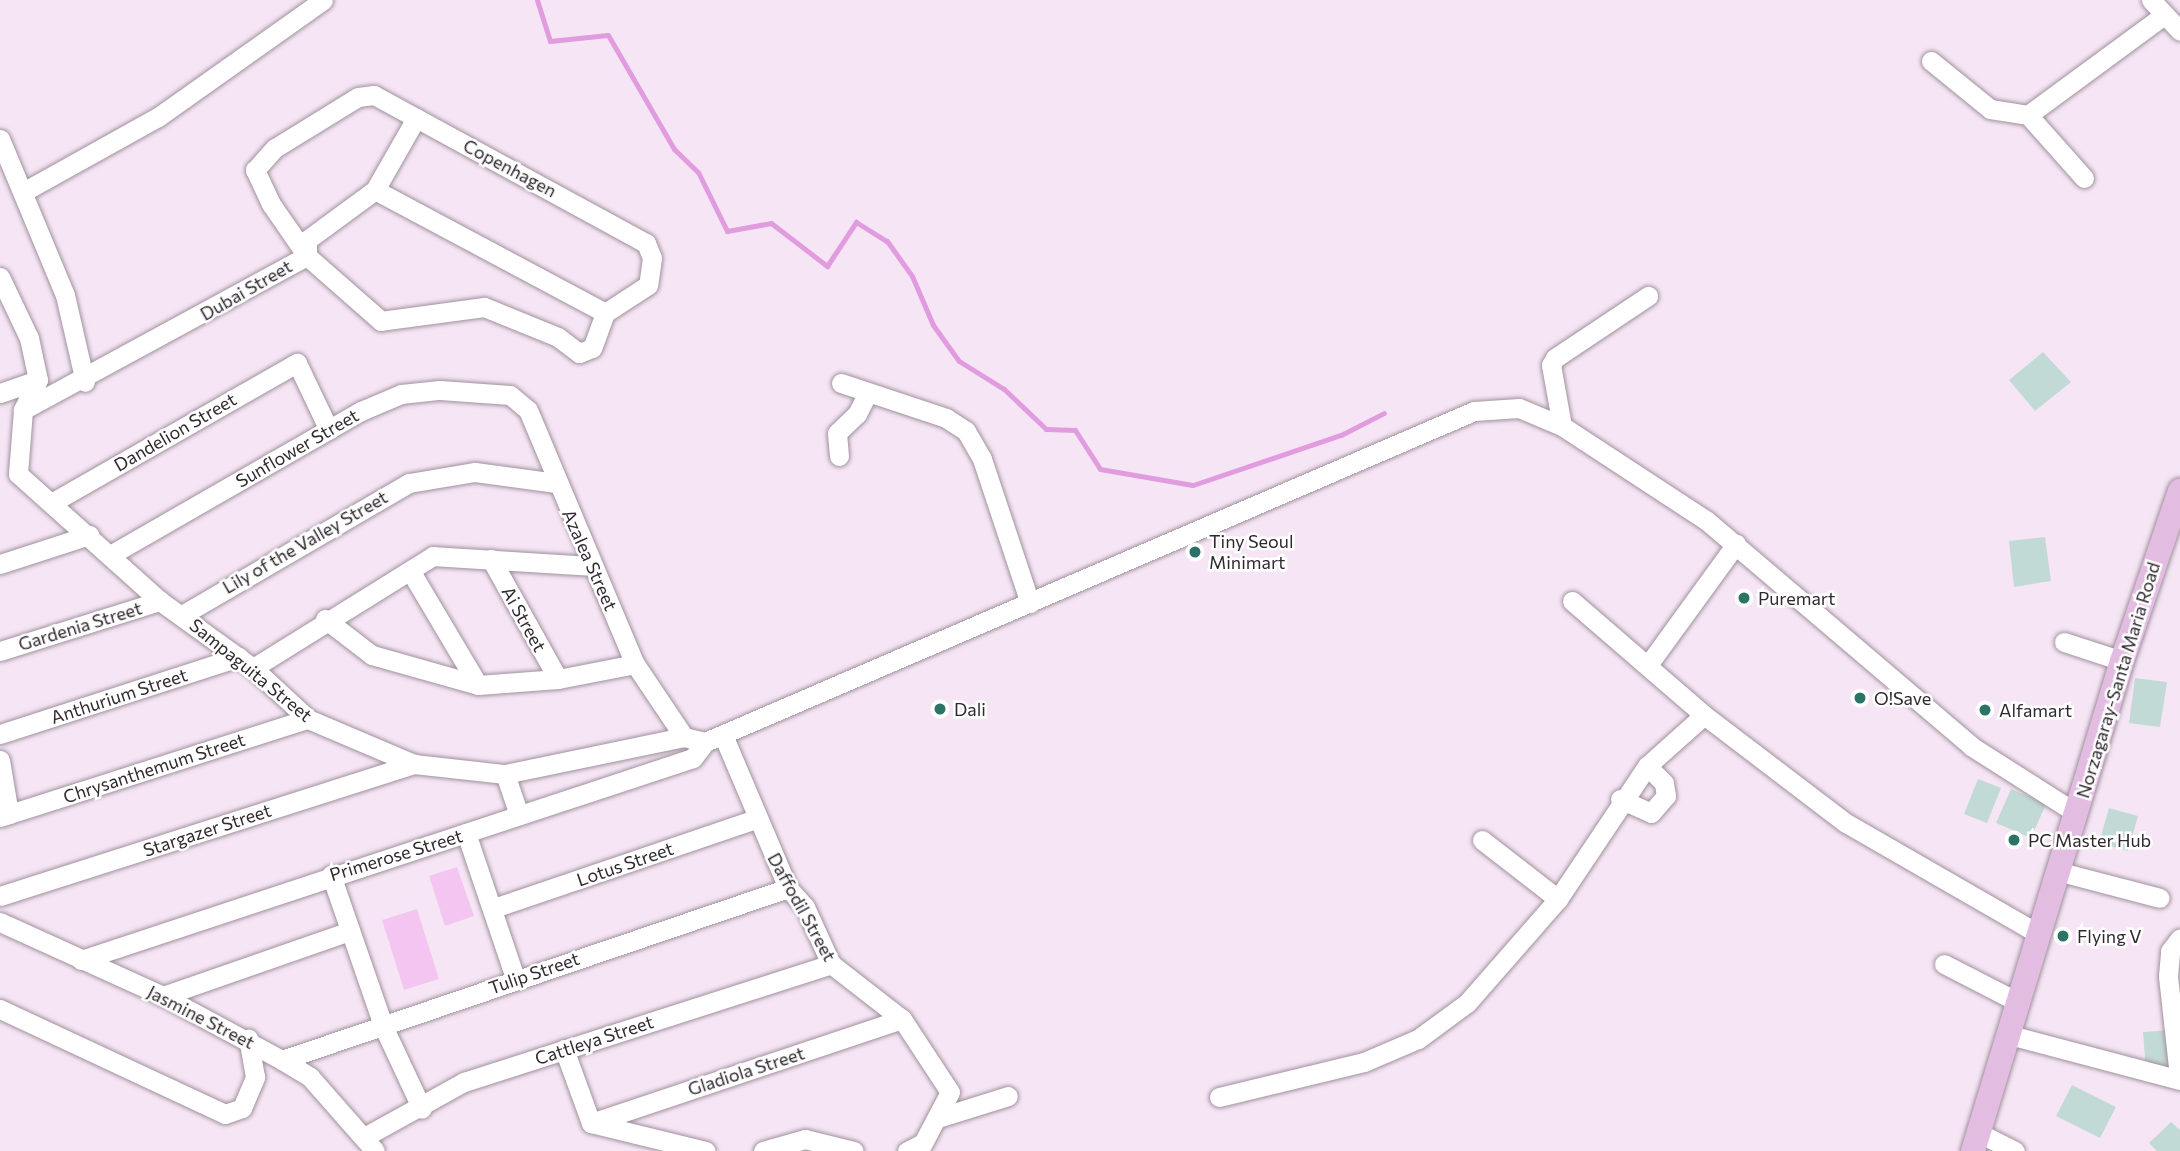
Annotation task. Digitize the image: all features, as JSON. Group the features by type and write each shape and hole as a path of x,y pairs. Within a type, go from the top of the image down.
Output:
{"main road":[{"name":"Norzagaray-Santa Maria Road","path":"1976,1142 2006,1034 2122,661 2180,491"}],"street":[{"path":"23,192 158,117 323,0"},
{"path":"2028,115 2157,8 2180,31"},
{"path":"1931,61 1990,109 2028,115 2084,178"},
{"name":"Copenhagen","path":"307,256 271,204 255,170 275,148 358,97 374,95 646,243 652,258 648,285 605,313"},
{"name":"Dubai Street","path":"23,410 85,382 307,256 307,240 375,190 416,118"},
{"path":"0,139 65,295 85,382"},
{"path":"307,256 381,321 484,307 558,337 579,353 592,348 605,313 375,190"},
{"path":"0,277 7,311 29,338 38,380 0,393"},
{"path":"1562,426 1551,365 1555,358 1647,296"},
{"name":"Dandelion Street","path":"53,502 296,363 328,429"},
{"name":"Sampaguita Street","path":"38,380 23,410 9,477 53,502 160,601 246,663 308,719 414,764 505,774 684,737 714,739"},
{"path":"841,383 866,396 946,418 966,431 982,459 1030,603"},
{"name":"Sunflower Street","path":"112,554 328,429 401,394 496,392"},
{"name":"Azalea Street","path":"496,392 510,395 528,410 556,482 635,664 684,737"},
{"path":"839,456 837,433 857,414 866,396"},
{"name":"Primerose Street","path":"80,960 331,874 466,833 693,758 714,739 1474,411 1519,408 1562,426 1736,544 1971,746 2076,813"},
{"name":"Lily of the Valley Street","path":"182,615 410,483 475,472 556,482"},
{"path":"0,564 89,535"},
{"path":"1648,665 1736,544"},
{"name":"Anthurium Street","path":"0,734 246,663 411,572 433,556 593,566"},
{"name":"Ai Street","path":"491,559 558,679"},
{"path":"411,572 478,685"},
{"name":"Gardenia Street","path":"0,651 160,601"},
{"path":"1572,601 1704,715 1846,824 2039,934"},
{"path":"325,619 372,655 478,685 558,679 635,664"},
{"path":"2064,642 2122,661"},
{"path":"1219,1097 1364,1062 1419,1039 1467,1003 1558,899 1620,799 1647,766 1704,715"},
{"name":"Chrysanthemum Street","path":"4,815 308,719"},
{"name":"Daffodil Street","path":"714,739 788,888 805,907 831,964 902,1019 950,1092 941,1117 923,1143 907,1151"},
{"path":"0,761 4,815"},
{"name":"Stargazer Street","path":"0,896 414,764"},
{"path":"1620,799 1651,813 1666,796 1664,783 1647,766"},
{"path":"505,774 519,815"},
{"name":"Lotus Street","path":"494,908 756,819"},
{"path":"466,833 516,978"},
{"path":"1482,840 1558,899"},
{"path":"2057,872 2160,898"},
{"path":"331,874 384,1028 422,1109"},
{"name":"Tulip Street","path":"282,1060 384,1028 516,978 788,888"},
{"name":"Jasmine Street","path":"0,922 163,996 248,1039 310,1077 370,1143"},
{"path":"163,996 350,931"},
{"path":"2006,1034 2179,1073 2168,976 2170,951 2180,938"},
{"name":"Cattleya Street","path":"370,1143 464,1082 831,964"},
{"path":"1944,964 2018,1002"},
{"path":"0,1009 225,1114 242,1108 255,1077 248,1039"},
{"name":"Gladiola Street","path":"591,1123 902,1019"},
{"path":"564,1049 591,1123 706,1151"},
{"path":"941,1117 1008,1096"},
{"path":"763,1151 805,1139 854,1151"},
{"path":"1976,1142 2015,1151"}],"shaded area":[{"path":"457,867 474,916 445,926 429,876"},
{"path":"417,909 439,979 404,990 382,920"}],"building":[{"path":"2043,352 2071,382 2035,411 2009,380"},
{"path":"2045,537 2051,581 2014,587 2009,541"},
{"path":"2135,678 2167,682 2160,727 2129,723"},
{"path":"1978,779 2001,788 1987,823 1964,814"},
{"path":"2011,789 2046,804 2031,838 1996,823"},
{"path":"2109,808 2138,816 2128,851 2099,843"},
{"path":"2171,1030 2174,1068 2146,1070 2143,1032"},
{"path":"2072,1085 2116,1107 2100,1138 2056,1116"},
{"path":"2171,1122 2180,1130 2180,1151 2157,1151 2149,1143"}],"waterway":[{"path":"537,0 550,41 608,35 674,149 698,172 727,231 771,223 827,266 856,222 887,241 912,276 933,325 959,361 1004,389 1046,429 1075,430 1100,469 1193,485 1341,435 1384,413"}],"place":[{"name":"Tiny Seoul Minimart","path":"1195,552"},
{"name":"Puremart","path":"1744,598"},
{"name":"O!Save","path":"1860,698"},
{"name":"Dali","path":"940,709"},
{"name":"Alfamart","path":"1985,710"},
{"name":"PC Master Hub","path":"2014,840"},
{"name":"Flying V","path":"2063,936"}]}
